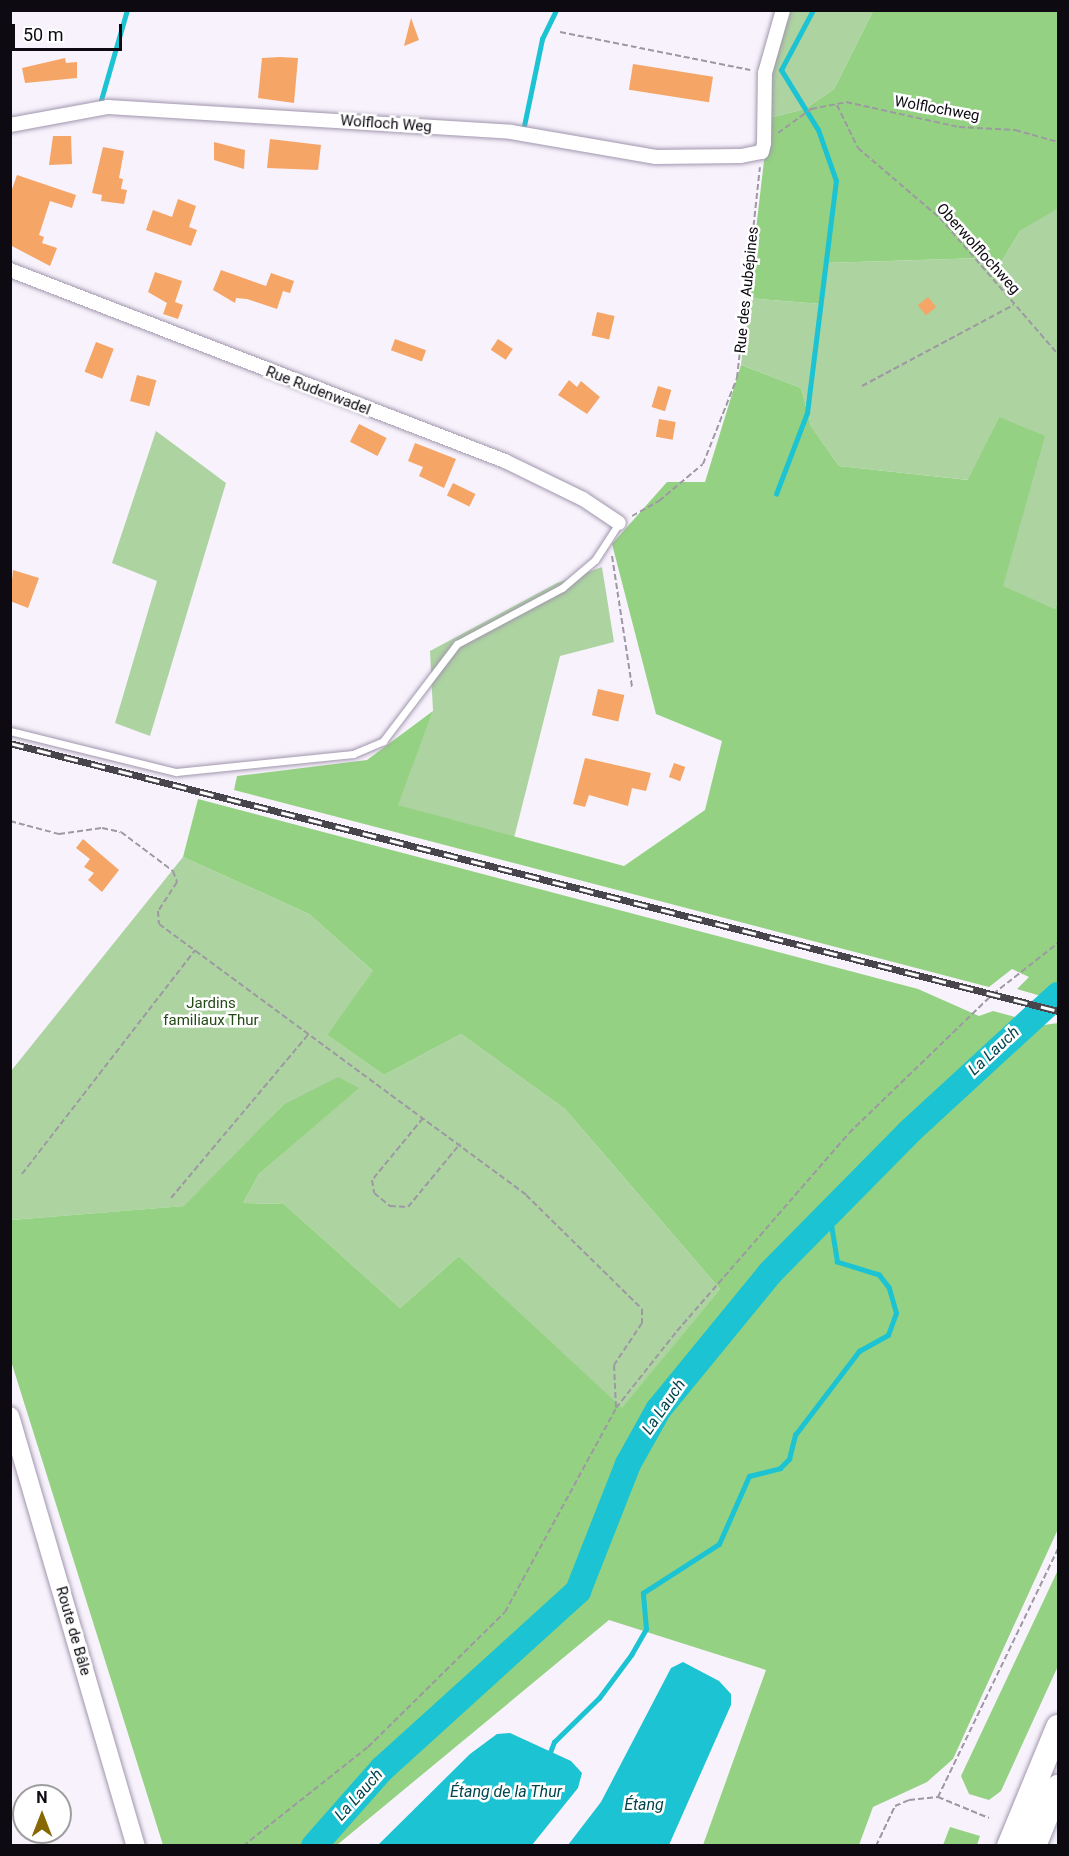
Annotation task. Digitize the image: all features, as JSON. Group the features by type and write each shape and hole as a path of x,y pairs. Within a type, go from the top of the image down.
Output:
{"highway":[{"path":"1009,1845 1059,1727"},
{"path":"1034,1845 1059,1787"}],"main road":[{"name":"Route de Bâle","path":"10,1416 136,1845"}],"street":[{"path":"762,152 766,133 765,73 783,10"},
{"name":"Wolfloch Weg","path":"10,125 108,107 511,132 656,157 762,152"},
{"name":"Rue Rudenwadel","path":"10,270 505,462 583,499 619,523"}],"lane":[{"path":"10,731 176,772 305,763 353,754 383,741 457,644 562,588 595,560 610,541 619,523"}],"path":[{"path":"560,32 765,73"},
{"name":"Wolflochweg","path":"766,133 778,133 812,109 846,102 959,127 1015,130 1059,142"},
{"name":"Oberwolflochweg","path":"837,105 858,148 940,218 1059,354"},
{"name":"Rue des Aubépines","path":"619,523 659,501 703,464 737,378 762,152"},
{"path":"862,386 1014,305"},
{"path":"610,541 632,687"},
{"path":"10,821 59,834 102,828 121,832 173,871 177,882 158,911 159,924 460,1144 526,1195 642,1309 642,1323 614,1365 616,1408"},
{"path":"243,1845 368,1747 505,1612 616,1408 849,1133 993,994 1059,943"},
{"path":"22,1173 195,950"},
{"path":"171,1198 308,1035"},
{"path":"423,1118 372,1180 374,1193 390,1206 408,1207 460,1144"},
{"path":"938,1797 1059,1549"},
{"path":"876,1845 895,1806 938,1797 989,1818"}],"green space":[{"path":"791,11 873,11 834,89 805,109 769,118 772,67"},
{"path":"873,11 1058,11 1058,208 1020,231 996,271 983,258 824,263 821,304 748,298 769,118 805,109 834,89"},
{"path":"1057,207 1058,600 1055,609 1003,587 999,417 969,480 839,466 811,426 801,388 741,365 748,298 821,304 824,263 984,258 996,271 1020,231"},
{"path":"741,365 801,388 811,426 839,466 968,480 999,417 1045,436 1003,586 1055,609 1058,600 1058,1001 1017,989 1029,977 1012,969 989,987 234,790 237,776 367,760 433,711 398,805 624,866 705,810 722,741 656,714 612,544 667,482 705,482"},
{"path":"156,431 226,483 150,736 115,723 157,581 112,563"},
{"path":"602,567 614,642 560,656 514,838 397,805 433,711 430,651 557,583"},
{"path":"198,799 918,989 979,1016 993,1011 1044,1025 1058,1023 1058,1529 953,1759 927,1782 873,1807 859,1845 703,1845 766,1670 609,1620 337,1845 163,1845 11,1361 11,1220 184,1206 283,1105 338,1077 359,1088 259,1174 243,1203 284,1204 400,1308 459,1256 622,1408 720,1289 565,1109 461,1034 384,1075 327,1035 373,971 309,914 183,857"},
{"name":"Jardins familiaux Thur","path":"183,857 309,914 374,972 327,1035 384,1075 461,1034 565,1109 720,1289 622,1409 459,1256 400,1308 284,1204 243,1203 259,1174 358,1088 283,1105 185,1206 11,1220 11,1071"},
{"path":"1058,1570 1058,1666 1001,1791 989,1800 969,1794 961,1776"},
{"path":"950,1827 980,1836 977,1845 943,1845"}],"water":[{"name":"Étang","path":"683,1662 719,1681 731,1694 731,1705 669,1845 568,1845 601,1802 671,1668"},
{"name":"Étang de la Thur","path":"510,1733 571,1761 582,1773 578,1788 532,1845 378,1845 470,1754 497,1734"}],"building":[{"path":"411,18 419,40 404,46"},
{"path":"65,58 66,63 77,62 77,78 25,83 22,68"},
{"path":"262,58 298,58 294,103 258,98"},
{"path":"633,64 713,77 709,102 629,90"},
{"path":"53,136 71,136 72,164 49,165"},
{"path":"270,139 321,145 318,170 267,168"},
{"path":"214,142 245,150 244,169 214,160"},
{"path":"103,147 124,151 119,178 123,179 121,189 127,190 124,204 101,201 102,195 92,193"},
{"path":"17,175 76,195 72,208 50,201 39,235 44,237 42,243 57,248 50,266 10,245 10,195"},
{"path":"178,199 196,206 189,227 197,230 191,246 146,230 153,210 172,217"},
{"path":"221,270 266,286 271,273 294,281 290,293 283,291 277,309 247,299 236,298 235,303 213,290"},
{"path":"155,272 182,281 175,302 183,305 178,319 163,314 167,303 148,292"},
{"path":"928,297 936,307 926,315 918,305"},
{"path":"597,312 615,316 609,339 592,335"},
{"path":"395,339 426,350 422,362 391,350"},
{"path":"498,339 513,349 506,360 491,350"},
{"path":"96,342 114,349 102,379 85,372"},
{"path":"137,375 156,380 149,406 130,401"},
{"path":"569,380 577,387 581,381 600,397 587,414 558,395"},
{"path":"658,386 671,390 665,411 652,407"},
{"path":"659,419 676,422 673,440 656,437"},
{"path":"359,424 387,438 378,456 350,442"},
{"path":"415,443 456,459 444,488 419,476 423,467 408,461"},
{"path":"453,483 475,494 469,507 447,496"},
{"path":"13,570 39,578 28,608 10,601"},
{"path":"598,689 624,695 618,721 592,715"},
{"path":"585,758 651,773 646,791 632,788 628,806 589,795 585,807 573,804"},
{"path":"674,763 685,767 680,781 669,777"},
{"path":"83,839 119,870 102,892 88,880 94,873 84,867 90,859 76,848"}],"waterway":[{"path":"101,100 127,10"},
{"path":"524,126 542,39 556,10"},
{"path":"776,494 807,413 836,181 818,130 781,70 813,10"},
{"name":"La Lauch","path":"314,1846 382,1769 578,1591 628,1464 658,1410 770,1273 910,1131 1058,995"},
{"path":"549,1755 554,1742 599,1698 631,1655 646,1629 643,1593 719,1544 749,1476 780,1468 789,1459 795,1435 859,1351 888,1335 896,1313 889,1288 879,1275 837,1262 829,1212"}],"railway":[{"path":"10,743 1058,1011"}]}
